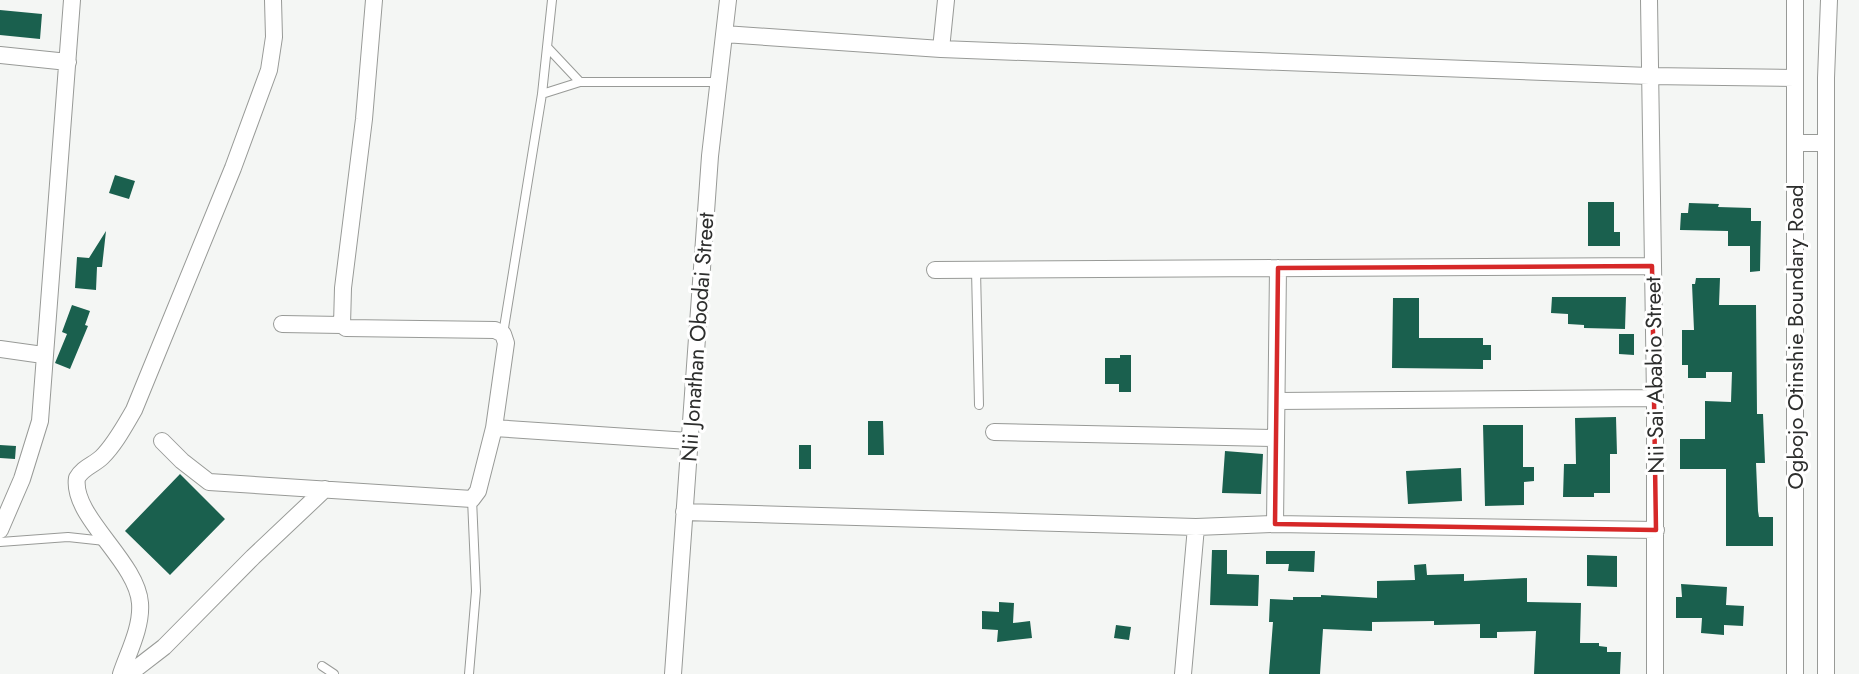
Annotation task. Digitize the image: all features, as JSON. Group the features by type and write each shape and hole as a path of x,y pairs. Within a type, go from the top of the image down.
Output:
{"street":[{"path":"0,530 22,479 40,421 43,355 72,0"},
{"path":"121,674 136,631 140,602 124,562 106,541 78,496 77,478 80,472 100,459 116,441 139,400 233,168 269,69 274,37 273,0"},
{"path":"342,325 343,288 364,119 374,0"},
{"name":"Nii Jonathan Obodai Street","path":"673,674 710,156 728,0"},
{"path":"941,49 945,0"},
{"name":"Nii Sai Ababio Street","path":"1649,0 1655,398 1655,674"},
{"name":"Ogbojo Otinshie Boundary Road","path":"1795,0 1795,674"},
{"path":"1826,674 1828,591 1826,143 1829,0"},
{"path":"723,34 941,49 1649,75 1795,78"},
{"path":"0,55 68,62"},
{"path":"1795,143 1826,143"},
{"path":"935,270 1652,266"},
{"path":"1275,524 1278,268"},
{"path":"162,441 182,461 209,482 472,499 478,491 494,428 506,343 503,334 495,330 368,329 346,328 342,325 282,324"},
{"path":"0,349 43,355"},
{"path":"1277,401 1655,398"},
{"path":"494,428 689,441"},
{"path":"994,432 1276,438"},
{"path":"129,674 164,647 253,557 325,489"},
{"path":"684,512 1196,526 1275,524 1656,530"},
{"path":"1183,674 1196,526"}],"lane":[{"path":"503,334 542,94 552,0"},
{"path":"548,48 579,82"},
{"path":"542,94 579,82 718,81"},
{"path":"976,270 979,405"},
{"path":"469,674 476,591 472,499"},
{"path":"0,542 68,537 106,541"},
{"path":"322,666 334,674"}],"highlighted area":[{"path":"1652,266 1656,530 1275,524 1278,268"}],"building":[{"path":"0,10 42,14 40,39 0,35"},
{"path":"115,175 135,181 129,199 109,193"},
{"path":"1588,202 1614,202 1614,232 1620,232 1620,246 1588,246"},
{"path":"1689,203 1751,208 1751,221 1761,221 1760,271 1750,272 1750,246 1728,246 1728,231 1680,230 1681,213 1688,213"},
{"path":"106,231 102,267 97,267 96,290 75,288 77,257 89,258"},
{"path":"1696,278 1720,278 1719,305 1756,305 1757,414 1763,414 1765,463 1756,463 1758,511 1759,517 1773,517 1773,546 1726,546 1726,469 1680,469 1680,439 1705,439 1705,401 1731,402 1732,372 1706,372 1706,378 1688,378 1688,365 1682,365 1682,330 1694,330 1692,284 1695,284"},
{"path":"1552,297 1626,297 1625,329 1584,328 1584,325 1568,324 1568,314 1551,313"},
{"path":"1393,298 1419,298 1419,338 1483,338 1483,345 1491,345 1491,360 1483,360 1483,369 1392,368"},
{"path":"72,305 90,311 85,325 88,326 70,369 55,363 67,334 62,332"},
{"path":"1619,334 1634,334 1634,355 1619,354"},
{"path":"1120,355 1131,355 1131,392 1119,392 1119,384 1105,384 1105,358 1120,358"},
{"path":"1616,417 1617,454 1610,454 1610,493 1594,493 1594,497 1563,497 1564,464 1576,464 1575,418"},
{"path":"868,421 883,421 884,455 868,455"},
{"path":"1483,425 1523,425 1523,467 1534,467 1534,481 1524,482 1524,505 1485,506"},
{"path":"0,445 16,446 15,459 0,458"},
{"path":"799,445 811,445 811,469 799,469"},
{"path":"1225,451 1263,454 1261,494 1222,493"},
{"path":"1461,468 1462,501 1408,504 1406,471"},
{"path":"180,474 225,519 170,575 125,531"},
{"path":"1212,550 1227,550 1227,574 1259,575 1258,606 1210,605"},
{"path":"1266,551 1315,551 1314,572 1288,571 1289,564 1266,564"},
{"path":"1587,555 1617,556 1617,587 1587,586"},
{"path":"1426,564 1427,575 1464,574 1464,581 1527,578 1527,602 1581,603 1580,643 1599,643 1599,646 1607,647 1607,652 1621,652 1620,674 1534,674 1536,631 1497,632 1497,638 1480,638 1480,624 1434,625 1434,621 1372,622 1372,631 1323,629 1320,674 1269,674 1273,622 1269,622 1270,599 1293,600 1293,597 1321,597 1321,595 1377,598 1377,581 1415,580 1414,565"},
{"path":"1681,584 1727,587 1726,605 1744,606 1743,626 1724,625 1724,635 1701,633 1702,618 1676,618 1676,597 1682,597"},
{"path":"999,602 1014,603 1013,623 1030,621 1032,638 997,642 998,630 982,629 982,611 999,612"},
{"path":"1116,625 1131,627 1129,640 1114,638"}]}
